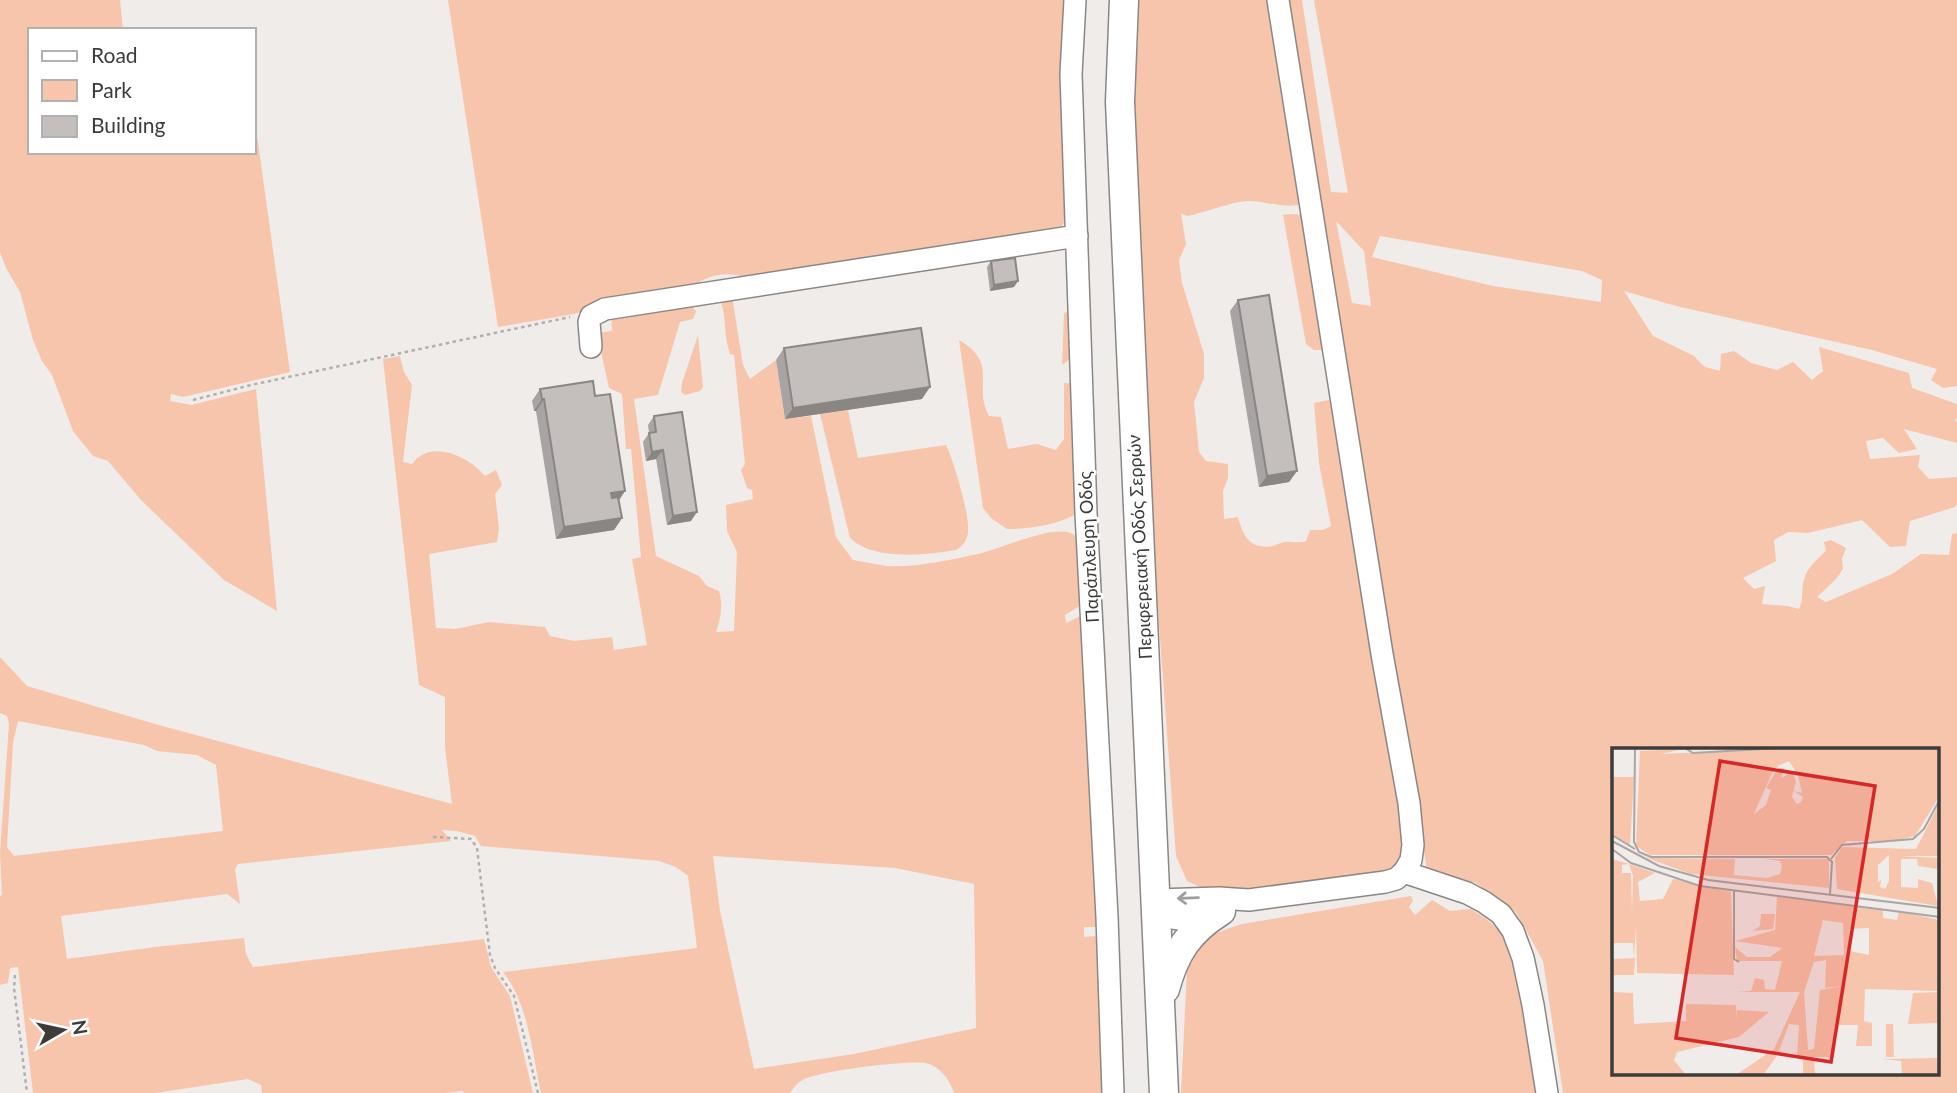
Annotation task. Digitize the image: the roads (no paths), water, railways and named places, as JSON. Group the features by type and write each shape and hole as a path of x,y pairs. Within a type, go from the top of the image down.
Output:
{"main road":[{"name":"Περιφερειακή Οδός Σερρών","path":"1124,0 1120,102 1164,1093"},
{"path":"1161,1005 1175,959 1183,945 1193,931 1221,911"}],"street":[{"name":"Παράπλευρη Οδός","path":"1075,0 1072,74 1077,236 1113,1093"},
{"path":"1157,908 1249,900 1385,882 1396,879 1404,872 1411,860 1413,845 1409,803 1380,641 1278,0"},
{"path":"591,347 589,322 594,313 605,309 1077,236"},
{"path":"1404,872 1475,897 1501,914 1513,931 1525,970 1547,1093"},
{"path":"1157,908 1180,919 1221,911 1249,900"}]}
